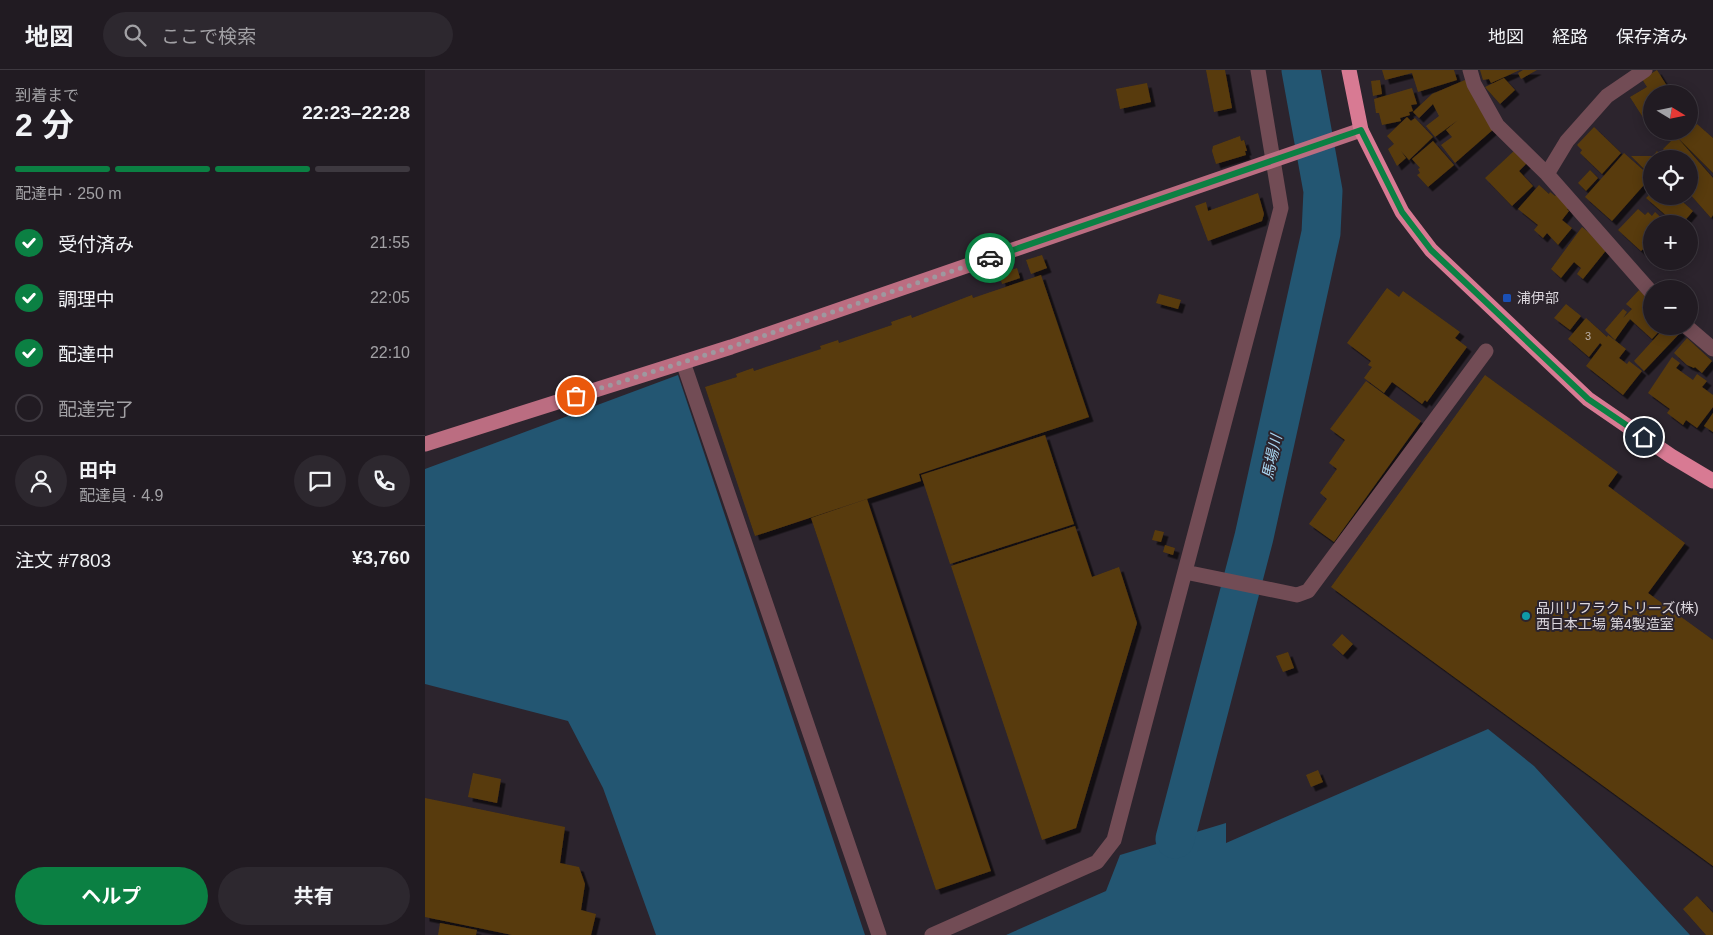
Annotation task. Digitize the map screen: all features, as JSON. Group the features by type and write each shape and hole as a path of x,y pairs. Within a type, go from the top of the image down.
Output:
{"highway":[{"path":"1349,70 1361,130 1402,212 1431,250 1588,399 1671,456 1713,481"}],"main road":[{"path":"425,444 683,362 1361,130"}],"street":[{"path":"932,935 1097,862 1114,840 1189,573 1281,208 1278,159 1258,70"},
{"path":"1470,70 1475,84 1497,125 1547,174 1643,283"},
{"path":"1547,174 1567,141 1607,96 1645,70"},
{"path":"1697,335 1713,349"},
{"path":"1189,573 1297,595 1308,591 1486,351"},
{"path":"683,362 879,935"}],"water":[{"path":"678,375 865,935 656,935 603,788 568,721 425,684 425,469"},
{"path":"1488,729 1534,766 1690,935 1006,935 1106,891 1120,855 1226,823 1226,843"}],"building":[{"path":"1206,70 1225,70 1232,108 1214,112"},
{"path":"1382,70 1454,70 1457,80 1418,92 1412,73 1385,80"},
{"path":"1480,70 1520,70 1491,83 1489,79 1483,80"},
{"path":"1523,70 1537,70 1521,79 1518,73"},
{"path":"1657,70 1666,85 1646,85 1642,79"},
{"path":"1504,78 1515,90 1500,104 1485,87"},
{"path":"1380,80 1382,94 1373,96 1371,81"},
{"path":"1465,80 1496,127 1455,163 1441,145 1452,137 1446,130 1458,120 1435,137 1426,126 1439,116 1433,104 1419,118 1413,112 1432,94"},
{"path":"1147,83 1151,102 1120,109 1116,89"},
{"path":"1412,88 1417,104 1411,105 1413,111 1409,112 1410,115 1400,118 1401,121 1382,125 1379,113 1376,113 1374,99"},
{"path":"1643,89 1643,117 1630,97"},
{"path":"1407,117 1411,121 1415,118 1433,137 1409,160 1401,151 1406,158 1397,166 1388,149 1394,144 1387,136"},
{"path":"1698,125 1713,138 1713,173 1698,158 1698,150 1690,150 1680,140 1698,140"},
{"path":"1594,127 1621,153 1602,174 1580,153 1582,150 1577,145"},
{"path":"1240,136 1241,141 1244,140 1247,151 1245,151 1246,155 1216,164 1212,151 1213,146"},
{"path":"1672,140 1680,140 1688,150 1664,150"},
{"path":"1433,141 1454,165 1428,187 1417,175 1420,173 1418,169 1420,168 1412,159"},
{"path":"1515,150 1527,163 1519,171 1533,186 1512,206 1485,178"},
{"path":"1624,153 1643,170 1643,186 1612,221 1585,197"},
{"path":"1631,156 1643,156 1643,168"},
{"path":"1698,161 1713,178 1713,215 1711,218 1698,203"},
{"path":"1590,170 1598,178 1586,191 1578,183"},
{"path":"1539,185 1549,194 1550,192 1555,196 1557,194 1569,208 1567,209 1569,211 1562,220 1572,228 1558,245 1547,233 1543,238 1534,230 1538,225 1518,209"},
{"path":"1258,193 1264,214 1262,221 1208,241 1195,206 1206,202 1208,211"},
{"path":"1654,205 1686,205 1693,211 1690,215 1666,215"},
{"path":"1638,209 1645,215 1643,215 1643,249 1641,251 1618,230"},
{"path":"1582,227 1608,248 1583,279 1577,274 1581,268 1574,262 1561,278 1551,269"},
{"path":"1042,255 1047,268 1031,274 1026,260"},
{"path":"1017,268 1020,278 1002,284 999,274"},
{"path":"1041,275 1089,417 919,474 921,481 755,536 705,387 737,377 736,374 753,368 754,371 821,349 820,346 838,340 839,343 892,325 891,322 911,315 912,318 972,295 973,298"},
{"path":"1387,288 1399,297 1403,291 1460,332 1455,338 1467,347 1427,402 1425,400 1422,404 1392,382 1384,393 1364,378 1372,367 1368,365 1371,361 1347,343"},
{"path":"1639,290 1643,294 1643,331 1630,319 1615,340 1605,330 1623,309 1627,312 1623,318 1632,309 1626,304"},
{"path":"1159,294 1181,300 1178,309 1156,303"},
{"path":"1566,304 1581,316 1570,330 1554,318"},
{"path":"1586,318 1607,337 1608,335 1626,349 1619,358 1627,364 1629,361 1642,371 1623,395 1586,366 1602,345 1600,343 1589,357 1568,339"},
{"path":"1648,335 1656,335 1652,339"},
{"path":"1658,335 1678,335 1644,371 1634,361"},
{"path":"1687,338 1712,361 1702,373 1695,367 1687,365 1674,353"},
{"path":"1672,357 1680,363 1676,368 1693,380 1697,374 1707,381 1702,387 1713,395 1713,407 1697,428 1686,420 1683,425 1667,413 1670,409 1648,393"},
{"name":"品川リフラクトリーズ(株) 西日本工場 第4製造室","path":"1485,375 1618,472 1608,486 1685,543 1648,593 1713,640 1713,866 1331,587"},
{"path":"1366,381 1421,421 1334,542 1309,524 1327,499 1320,493 1337,469 1329,463 1345,440 1330,429"},
{"path":"1713,413 1713,432 1704,426"},
{"path":"1045,435 1074,524 950,564 921,475"},
{"path":"867,499 991,871 936,890 811,518"},
{"path":"1075,526 1092,577 1119,567 1137,623 1076,828 1042,840 951,566"},
{"path":"1155,530 1164,532 1161,542 1152,540"},
{"path":"1165,545 1175,548 1173,555 1163,552"},
{"path":"1342,634 1353,644 1343,655 1332,645"},
{"path":"1288,652 1294,668 1283,672 1276,656"},
{"path":"1318,770 1323,782 1311,787 1306,775"},
{"path":"473,773 501,779 497,803 468,797"},
{"path":"425,798 565,827 560,863 579,867 585,884 581,910 596,914 591,935 512,935 425,917"},
{"path":"1697,896 1713,913 1713,935 1706,935 1683,909"},
{"path":"440,923 477,930 476,935 438,935"}],"waterway":[{"name":"馬場川","path":"1175,839 1254,537 1321,233 1323,191 1301,70"}],"way so far":[{"path":"576,396 731,347 990,258"}],"place":[{"name":"浦伊部","path":"1507,298"},
{"name":"品川リフラクトリーズ(株) 西日本工場 第4製造室","path":"1526,616"}],"route":[{"path":"990,258 1361,130 1402,212 1431,250 1523,340 1588,399 1644,437"}]}
